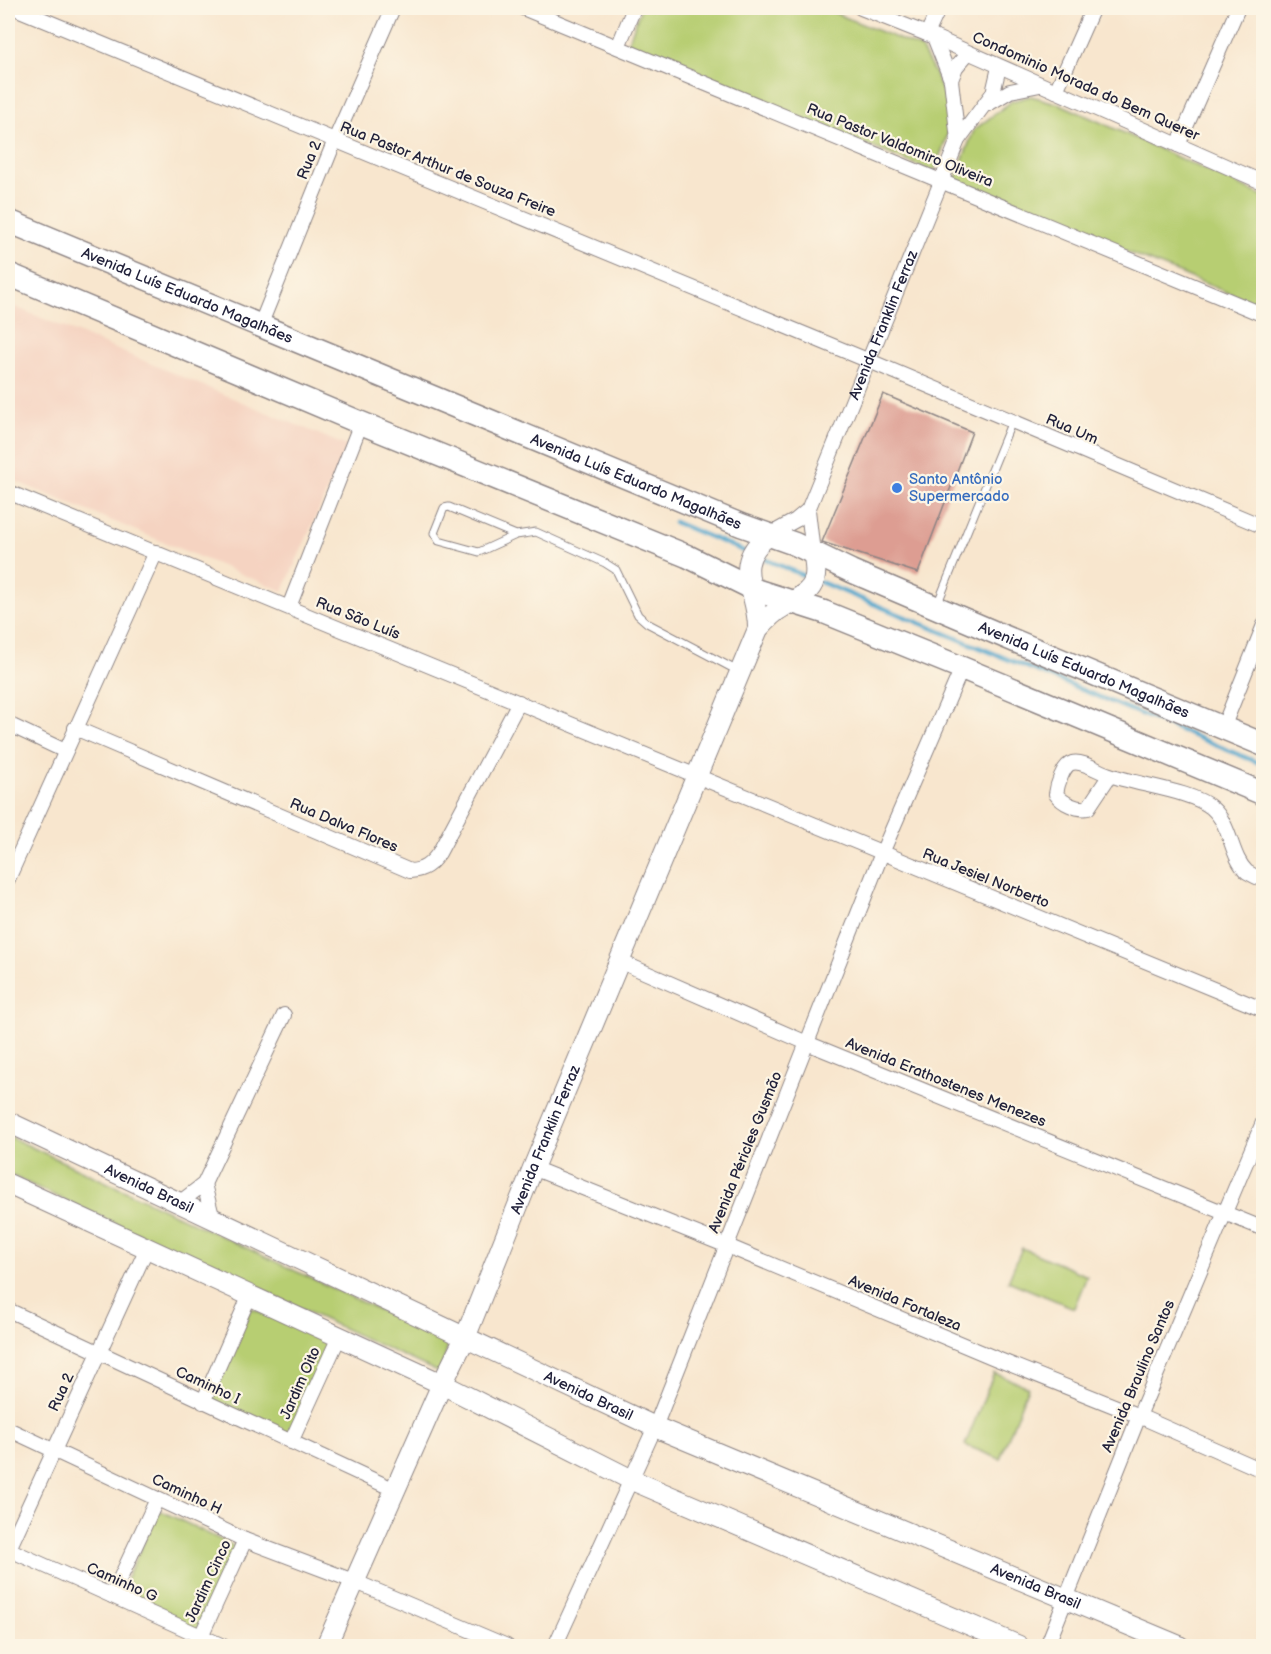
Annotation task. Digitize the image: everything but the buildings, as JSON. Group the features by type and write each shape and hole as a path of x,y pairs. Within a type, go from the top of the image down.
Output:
{"main road":[{"name":"Avenida Luís Eduardo Magalhães","path":"8,221 765,538 795,544 815,560 936,607 1263,745"},
{"path":"8,274 361,423 687,556 800,598 824,612 1263,795"},
{"path":"758,629 758,607 749,580 750,556 765,538"},
{"path":"758,629 772,613 800,598 813,585 816,576 815,560"},
{"name":"Avenida Franklin Ferraz","path":"326,1647 394,1490 465,1338 533,1168 758,629"},
{"name":"Avenida Brasil","path":"8,1122 655,1427 1179,1647"},
{"path":"8,1184 442,1384 632,1480 1019,1647"}],"street":[{"name":"Rua Pastor Arthur de Souza Freire","path":"15,8 867,360"},
{"name":"Rua 2","path":"260,326 335,140 393,8"},
{"name":"Rua Pastor Valdomiro Oliveira","path":"523,8 1263,315"},
{"path":"618,47 634,8"},
{"name":"Condominio Morada do Bem Querer","path":"861,8 931,36 1263,183"},
{"path":"931,36 939,8"},
{"path":"1056,91 1093,8"},
{"path":"1178,145 1238,8"},
{"name":"Avenida Franklin Ferraz","path":"931,36 951,80 958,140"},
{"path":"951,80 956,67 968,53"},
{"name":"Avenida Franklin Ferraz","path":"808,510 958,140 996,86 999,67"},
{"path":"984,106 1010,91 1041,85"},
{"name":"Rua Um","path":"867,360 1263,527"},
{"path":"289,608 361,423"},
{"name":"Rua São Luís","path":"8,492 696,777"},
{"path":"765,538 796,520 808,510"},
{"path":"808,510 815,560"},
{"path":"8,879 156,552"},
{"path":"1223,728 1263,625"},
{"name":"Avenida Péricles Gusmão","path":"555,1647 655,1427 725,1245 882,853 962,668"},
{"name":"Rua Dalva Flores","path":"75,728 410,871 420,871 430,865 439,853 519,702"},
{"path":"8,724 65,751"},
{"path":"1110,775 1198,799 1212,808 1224,822 1238,861 1248,872 1263,880"},
{"name":"Rua Jesiel Norberto","path":"696,777 1263,1010"},
{"name":"Avenida Erathostenes Menezes","path":"619,961 807,1043 1263,1229"},
{"path":"179,1203 204,1184 284,1015"},
{"name":"Avenida Braulino Santos","path":"1047,1647 1064,1599 1139,1416 1263,1120"},
{"name":"Avenida Fortaleza","path":"533,1168 1139,1416 1263,1471"},
{"path":"204,1184 213,1220"},
{"name":"Rua 2","path":"8,1550 147,1248"},
{"path":"203,1402 249,1297"},
{"name":"Caminho I","path":"8,1310 394,1490"},
{"name":"Jardim Oito","path":"291,1442 339,1337"},
{"name":"Caminho H","path":"8,1429 245,1540 356,1582 507,1647"},
{"path":"112,1596 157,1499"},
{"name":"Jardim Cinco","path":"201,1636 245,1540"},
{"name":"Caminho G","path":"8,1550 223,1647"}],"lane":[{"path":"936,607 1012,421"},
{"path":"516,535 449,507 444,508 434,533 440,541 479,552 516,535 536,532 605,563 616,570 638,615 647,623 740,673"}],"shaded area":[{"path":"8,304 347,446 283,591 8,478"}],"green space":[{"path":"641,8 827,8 921,48 942,88 948,110 948,132 934,172 626,48"},
{"path":"1031,96 1060,104 1263,196 1263,307 954,182 974,130 1012,101"},
{"path":"8,1136 449,1343 440,1373 8,1174"},
{"path":"1022,1248 1087,1276 1074,1308 1008,1281"},
{"path":"251,1308 330,1343 289,1436 210,1401"},
{"path":"994,1373 1028,1387 1000,1459 965,1445"},
{"path":"159,1510 238,1548 198,1634 118,1596"}],"waterway":[{"path":"674,522 746,552"},
{"path":"757,556 810,578"},
{"path":"818,581 1264,765"}],"place":[{"name":"Santo Antônio Supermercado","path":"897,488"}]}
